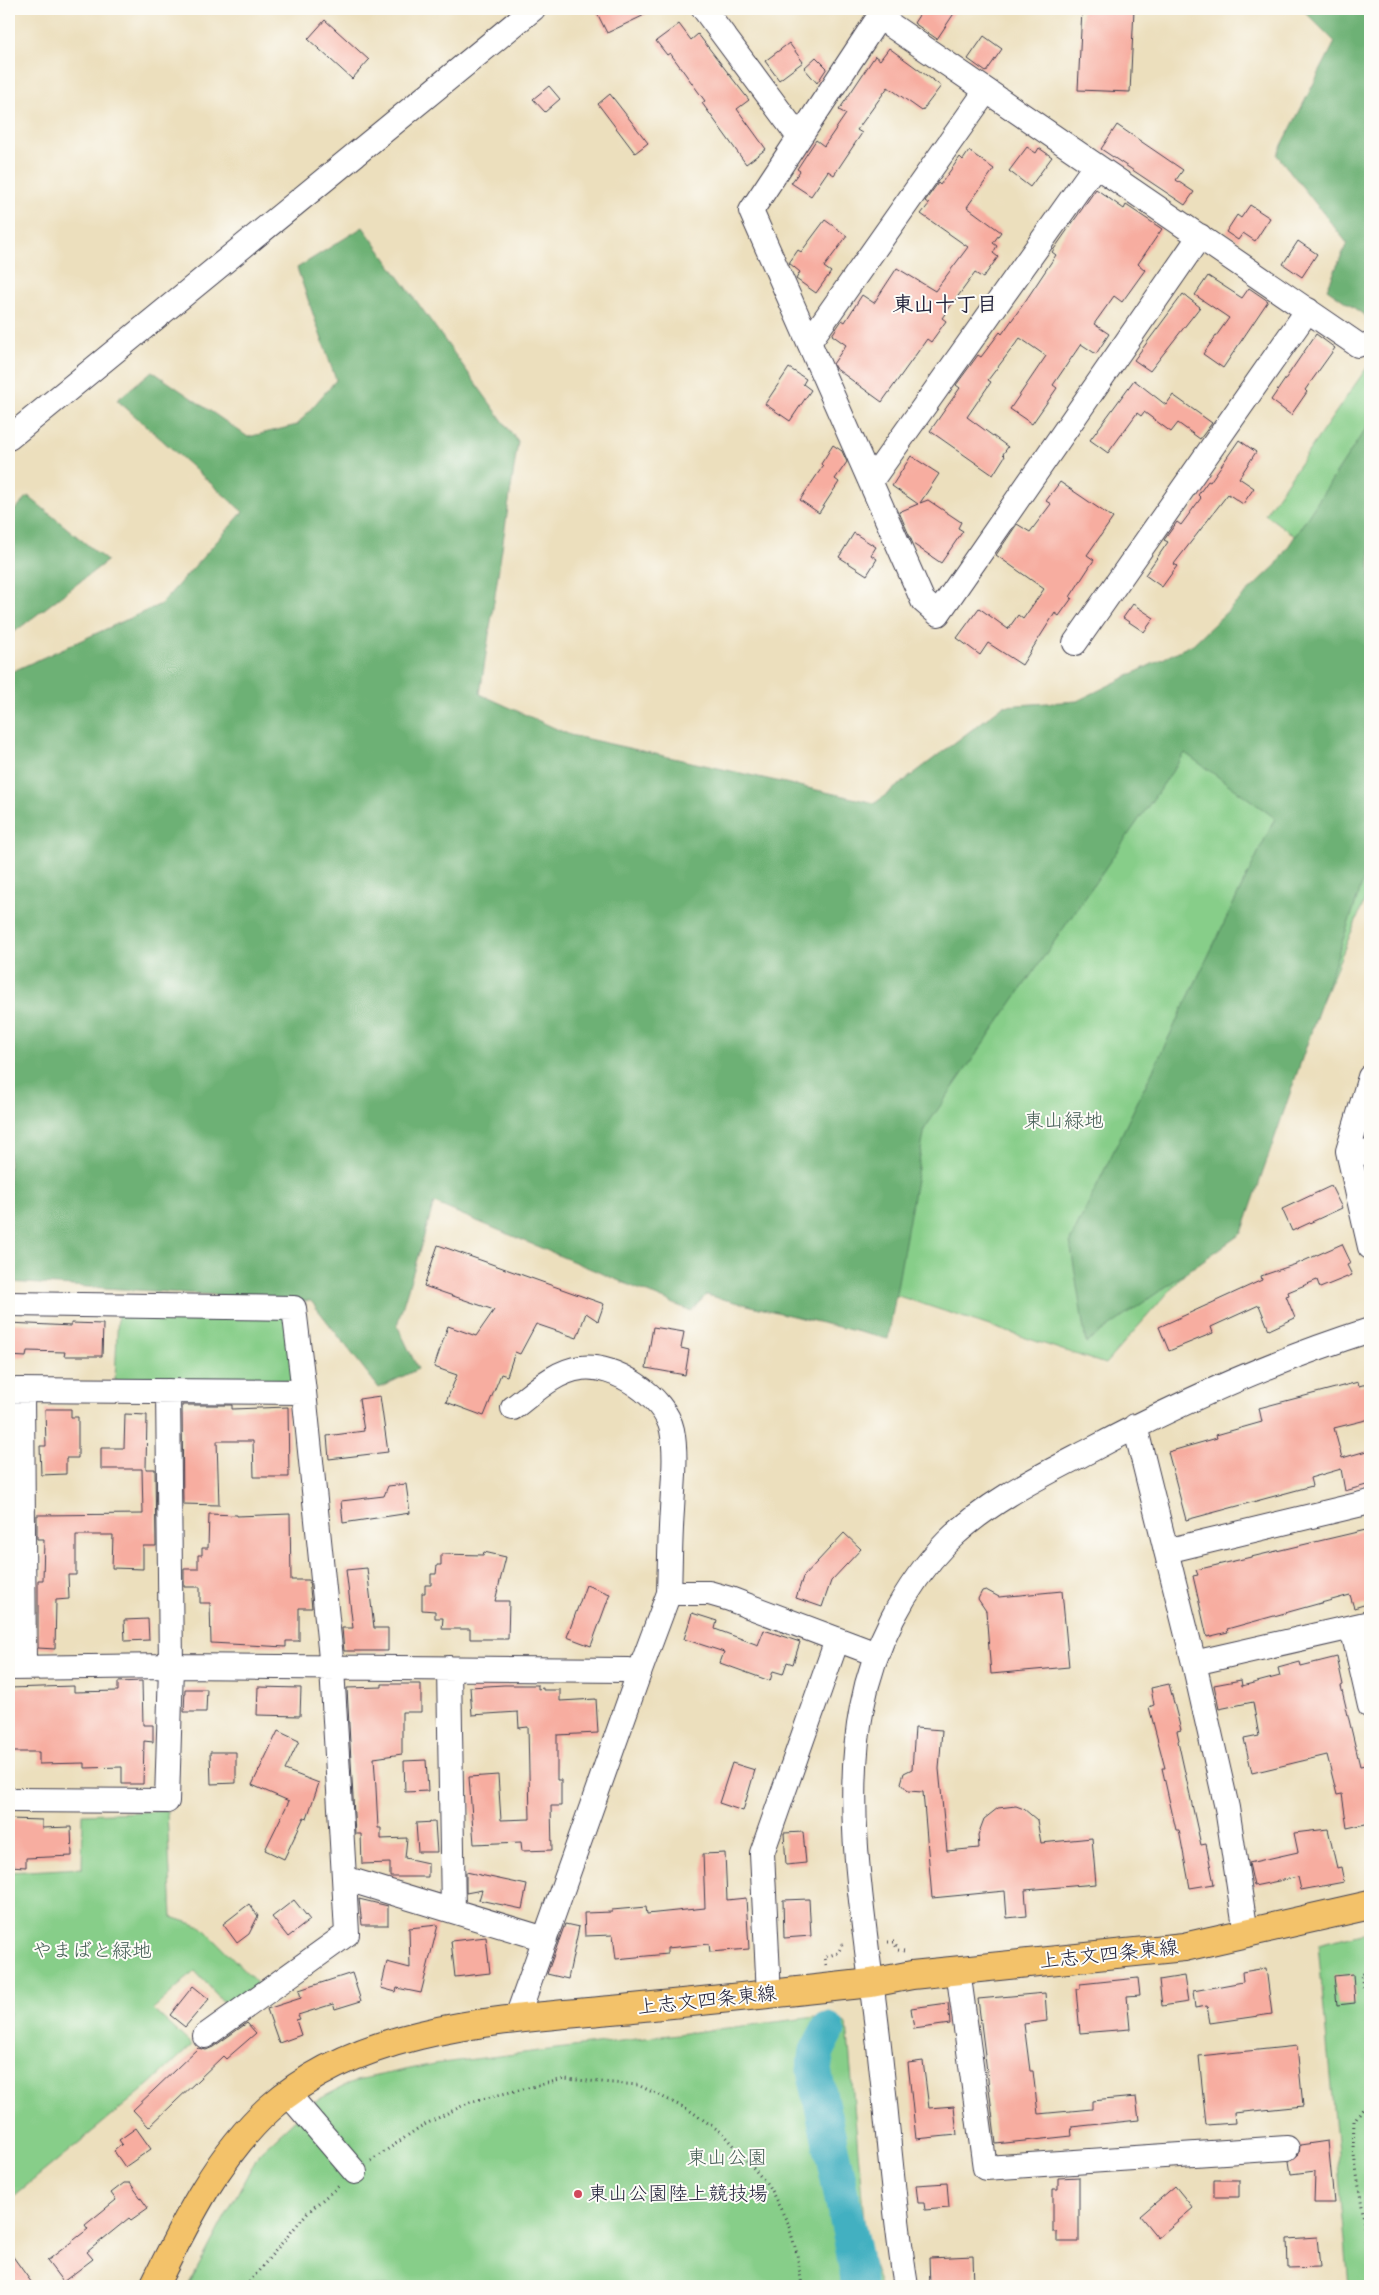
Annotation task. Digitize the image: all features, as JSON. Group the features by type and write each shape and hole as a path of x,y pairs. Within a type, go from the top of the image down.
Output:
{"main road":[{"name":"上志文四条東線","path":"154,2286 185,2225 232,2149 271,2107 288,2094 324,2070 366,2050 442,2031 516,2020 770,1995 871,1983 912,1975 1184,1947 1370,1905"}],"street":[{"path":"9,438 533,9"},
{"path":"704,9 799,137"},
{"path":"1200,236 938,614 923,601 751,211 882,13 986,91 1200,236 1358,345"},
{"path":"809,342 986,91"},
{"path":"870,481 1095,166"},
{"path":"1075,643 1308,310"},
{"path":"1370,1077 1359,1152 1370,1247"},
{"path":"9,1304 294,1308 332,1668 347,1934 205,2036"},
{"path":"906,2286 887,2148 856,1824 855,1782 862,1708 876,1654 887,1630 911,1589 944,1545 960,1530 997,1502 1044,1474 1135,1426 1233,1381 1370,1330"},
{"path":"513,1408 553,1378 581,1368 604,1370 631,1381 645,1392 665,1414 672,1429 675,1457 669,1593 516,2020"},
{"path":"304,1392 16,1390 17,1668 171,1666 629,1670 638,1676"},
{"path":"9,1800 167,1801 171,1666 168,1391"},
{"path":"1135,1426 1194,1663 1227,1808 1246,1933"},
{"path":"1166,1551 1370,1502"},
{"path":"669,1593 708,1593 730,1599 876,1654"},
{"path":"1194,1663 1361,1625 1370,1706"},
{"path":"770,1995 762,1853 837,1640"},
{"path":"449,1668 453,1911"},
{"path":"344,1878 545,1939"},
{"path":"958,1970 985,2168 1287,2148"},
{"path":"288,2094 355,2172"}],"path":[{"path":"1363,1988 1361,1974 1370,1970"},
{"path":"246,2286 307,2213 355,2172 420,2127 470,2102 564,2079 638,2085 690,2110 724,2134 768,2185 788,2223 797,2254 802,2286"},
{"path":"1369,2286 1363,2213 1353,2149 1354,2121 1369,2098 1370,2087"}],"green space":[{"path":"1302,9 1370,9 1370,319 1327,289 1347,243 1277,155 1335,42"},
{"path":"363,227 518,442 480,694 570,735 875,803 1003,706 1077,701 1193,644 1276,565 1370,422 1370,861 1242,1233 1086,1343 1070,1241 1275,818 1185,753 925,1128 888,1339 706,1295 691,1311 434,1203 397,1325 418,1369 379,1388 311,1301 9,1282 9,673 161,604 243,512 117,400 152,371 248,437 297,425 336,380 297,268"},
{"name":"東山緑地","path":"1370,363 1370,888 1227,1226 1105,1364 795,1262 1178,698 1323,557 1265,514"},
{"path":"28,496 107,561 9,636 9,516"},
{"path":"118,1310 291,1316 295,1381 115,1381"},
{"name":"やまばと緑地","path":"167,1811 172,1917 202,1927 261,1987 229,2008 195,1971 153,2009 192,2045 149,2085 9,2200 9,1872 82,1868 83,1814"},
{"path":"1370,1931 1370,2286 1349,2286 1318,1944"},
{"name":"東山公園","path":"832,2015 847,2024 866,2243 880,2286 188,2286 259,2153 315,2101 357,2080 434,2064"}],"building":[{"path":"595,9 657,9 607,33"},
{"path":"923,9 957,9 937,39 914,23"},
{"path":"1082,9 1134,9 1130,92 1078,90"},
{"path":"325,20 369,60 352,79 308,39"},
{"path":"679,24 691,40 698,34 749,100 737,109 766,149 746,164 702,103 705,101 670,53 667,55 656,41"},
{"path":"984,36 1002,49 986,72 968,59"},
{"path":"789,43 803,62 779,80 765,61"},
{"path":"889,48 941,86 922,111 888,87 857,130 862,133 834,175 828,171 811,196 791,183 800,171 797,169 816,140 824,146 846,114 839,110 875,56 880,60"},
{"path":"816,57 827,68 817,83 804,68"},
{"path":"549,86 560,99 545,112 533,99"},
{"path":"610,94 648,143 635,153 598,104"},
{"path":"1117,125 1183,170 1176,180 1194,192 1185,205 1101,149"},
{"path":"1027,147 1036,153 1039,148 1052,157 1030,187 1009,171"},
{"path":"969,151 994,169 967,207 1001,232 993,243 997,246 993,253 998,257 983,278 975,273 942,318 946,321 931,342 927,339 882,402 835,368 833,364 846,345 832,335 842,320 845,322 862,295 874,303 897,268 935,291 968,247 921,214 929,204 925,201 938,183 940,185 960,157 963,160"},
{"path":"1096,189 1124,209 1126,205 1162,229 1138,264 1145,270 1122,302 1114,296 1094,324 1109,334 1096,354 1081,344 1053,385 1057,388 1032,424 1010,409 1046,356 1020,338 988,380 991,382 967,417 1008,447 1003,454 1005,456 993,475 930,431 960,388 956,385 978,355 981,357 1000,332 1002,334 1024,303 1056,255 1052,252"},
{"path":"1250,205 1270,218 1255,241 1243,233 1238,240 1226,232 1237,215 1241,218"},
{"path":"825,220 847,236 824,267 831,272 816,293 796,279 800,272 789,263 798,250 801,252"},
{"path":"1298,241 1317,254 1302,277 1283,264"},
{"path":"1208,276 1242,298 1249,288 1268,301 1223,368 1203,354 1229,318 1195,295"},
{"path":"1183,294 1200,307 1150,371 1134,360"},
{"path":"1316,334 1335,348 1305,390 1307,392 1291,415 1271,400"},
{"path":"789,368 806,379 803,384 811,390 790,421 765,404"},
{"path":"1134,380 1166,405 1173,395 1212,423 1200,439 1178,423 1171,432 1144,412 1141,416 1137,413 1108,453 1090,440"},
{"path":"1239,440 1256,452 1239,478 1254,488 1243,504 1228,494 1174,564 1177,566 1162,587 1145,575 1168,542 1164,540 1177,522 1181,525 1201,498 1198,495 1208,481 1210,482"},
{"path":"833,445 842,451 847,462 835,479 839,482 819,513 800,500 823,466 821,464"},
{"path":"911,456 939,474 920,503 928,500 961,522 958,528 963,531 941,563 913,544 899,512 918,504 892,486"},
{"path":"1060,482 1113,518 1087,555 1094,560 1070,597 1072,598 1059,616 1055,613 1022,665 988,643 980,655 957,638 979,608 1008,629 1018,615 1023,619 1044,589 996,555 1017,524 1030,532 1051,504 1046,501"},
{"path":"854,533 876,547 871,555 877,559 867,575 839,557"},
{"path":"1133,604 1154,618 1144,632 1123,618"},
{"path":"1331,1186 1342,1208 1292,1231 1282,1209"},
{"path":"1342,1244 1351,1263 1347,1265 1352,1275 1320,1288 1317,1280 1288,1292 1289,1295 1286,1296 1295,1318 1269,1330 1259,1305 1211,1327 1213,1333 1169,1351 1159,1327 1262,1280 1261,1276 1299,1263"},
{"path":"438,1245 604,1304 598,1321 586,1313 577,1338 536,1324 520,1354 515,1352 507,1376 501,1374 484,1416 446,1402 457,1375 434,1367 448,1326 476,1336 494,1310 424,1286"},
{"path":"9,1323 71,1326 71,1323 103,1324 102,1356 64,1356 65,1352 27,1351 26,1357 9,1356"},
{"path":"653,1327 684,1332 681,1348 689,1350 685,1375 646,1368"},
{"path":"1358,1382 1359,1386 1370,1383 1370,1419 1334,1428 1342,1458 1370,1450 1370,1484 1345,1491 1341,1469 1310,1478 1312,1486 1186,1520 1168,1452 1217,1438 1216,1435 1262,1422 1259,1408"},
{"path":"380,1396 388,1452 329,1459 327,1436 364,1431 359,1399"},
{"path":"182,1405 232,1405 232,1409 288,1407 289,1477 254,1477 253,1441 217,1441 219,1505 183,1504"},
{"path":"45,1409 71,1409 71,1417 78,1417 78,1458 66,1458 66,1474 41,1475 40,1446 46,1446"},
{"path":"125,1414 147,1415 146,1469 155,1469 156,1546 143,1546 143,1569 112,1568 113,1535 76,1535 76,1575 68,1575 69,1599 56,1600 55,1649 38,1648 38,1580 43,1580 44,1539 37,1539 37,1515 143,1514 142,1469 101,1469 101,1448 124,1448"},
{"path":"406,1484 410,1513 343,1523 341,1501 384,1496 388,1486"},
{"path":"209,1514 237,1516 290,1514 291,1580 309,1580 312,1608 299,1608 299,1641 286,1641 286,1647 211,1643 210,1603 200,1603 200,1587 184,1587 184,1569 198,1569 198,1555 202,1555 202,1548 208,1548"},
{"path":"1370,1529 1370,1603 1354,1608 1350,1595 1227,1629 1228,1632 1207,1637 1193,1576 1198,1575 1196,1570"},
{"path":"844,1533 861,1549 831,1581 822,1607 796,1598 803,1577"},
{"path":"484,1552 506,1557 495,1601 509,1601 508,1639 470,1639 470,1629 442,1629 443,1618 435,1618 435,1611 422,1610 422,1593 425,1593 425,1585 431,1585 431,1574 436,1574 437,1565 441,1565 441,1554 483,1555"},
{"path":"367,1568 374,1628 388,1628 388,1651 344,1651 342,1628 353,1628 346,1570"},
{"path":"586,1585 610,1594 591,1646 567,1637"},
{"path":"986,1590 999,1597 1062,1591 1069,1667 991,1674 986,1611 978,1599 982,1591"},
{"path":"692,1613 717,1621 715,1629 758,1645 764,1630 800,1642 793,1664 787,1662 783,1674 773,1671 770,1681 720,1663 724,1652 684,1639"},
{"path":"148,1619 149,1640 125,1641 124,1620"},
{"path":"1337,1657 1343,1685 1341,1686 1360,1766 1370,1764 1370,1823 1347,1828 1342,1794 1337,1795 1327,1755 1252,1773 1244,1739 1259,1736 1253,1702 1219,1709 1214,1685 1241,1680 1242,1686 1280,1676 1278,1668 1300,1662 1301,1666"},
{"path":"142,1681 143,1725 153,1725 153,1742 144,1741 143,1784 122,1784 122,1767 85,1768 85,1763 39,1764 39,1752 9,1752 9,1688 74,1686 74,1692 118,1691 118,1682"},
{"path":"382,1684 421,1684 421,1712 402,1712 402,1754 374,1758 378,1828 381,1828 381,1839 407,1838 405,1858 428,1863 428,1877 390,1877 390,1863 362,1864 361,1834 355,1834 347,1688 382,1687"},
{"path":"1169,1684 1181,1730 1177,1731 1178,1741 1201,1845 1206,1844 1214,1884 1190,1888 1179,1830 1176,1830 1162,1768 1165,1768 1149,1707 1154,1705 1151,1688"},
{"path":"538,1685 538,1689 560,1690 560,1701 596,1699 598,1733 557,1735 557,1780 561,1780 561,1806 551,1806 552,1850 522,1851 521,1842 474,1844 469,1777 498,1775 501,1820 530,1819 528,1727 519,1728 518,1712 472,1715 470,1687"},
{"path":"258,1687 301,1688 300,1716 257,1715"},
{"path":"185,1689 207,1689 206,1712 184,1712"},
{"path":"915,1728 942,1730 939,1769 947,1851 979,1848 978,1835 984,1819 998,1808 1016,1806 1024,1809 1037,1820 1041,1843 1092,1838 1096,1884 1025,1890 1027,1916 1007,1918 1005,1891 932,1898 923,1792 908,1791 901,1783 904,1773 912,1769"},
{"path":"278,1731 299,1741 285,1770 319,1783 307,1818 304,1817 284,1859 265,1850 289,1801 252,1785"},
{"path":"210,1752 236,1752 236,1783 211,1784"},
{"path":"426,1760 428,1791 405,1792 404,1761"},
{"path":"732,1763 755,1770 743,1811 719,1803"},
{"path":"9,1819 42,1820 42,1828 71,1827 72,1856 26,1858 26,1867 9,1866"},
{"path":"435,1822 437,1852 418,1852 416,1823"},
{"path":"1328,1829 1337,1868 1341,1867 1344,1882 1301,1890 1298,1877 1254,1886 1249,1863 1298,1852 1294,1833"},
{"path":"803,1832 806,1863 786,1865 784,1833"},
{"path":"725,1853 727,1900 746,1898 749,1949 710,1952 709,1944 667,1948 667,1954 616,1959 613,1935 585,1936 584,1913 612,1912 612,1910 646,1907 647,1914 705,1908 703,1854"},
{"path":"466,1872 527,1885 522,1909 479,1900 482,1890 466,1893"},
{"path":"359,1899 388,1906 388,1925 362,1925"},
{"path":"809,1899 811,1936 784,1938 783,1900"},
{"path":"294,1900 310,1920 288,1937 272,1917"},
{"path":"249,1904 258,1916 249,1934 237,1943 223,1924"},
{"path":"565,1924 579,1927 568,1979 547,1974"},
{"path":"438,1925 421,1993 397,1988 396,1992 381,1988 387,1962 410,1968 409,1928"},
{"path":"486,1937 490,1973 455,1977 451,1941"},
{"path":"1266,1968 1272,2014 1210,2023 1207,2006 1195,2008 1193,1991 1243,1982 1242,1972"},
{"path":"352,1973 361,2001 335,2009 333,2004 298,2015 300,2019 296,2020 301,2035 279,2043 267,2009 301,1998 299,1990"},
{"path":"1353,1974 1355,2003 1337,2005 1334,1976"},
{"path":"1184,1976 1188,2002 1162,2006 1159,1980"},
{"path":"1138,1978 1140,1995 1127,1996 1130,2029 1080,2033 1076,1989 1080,1989 1080,1984"},
{"path":"193,1986 209,1999 185,2027 170,2015"},
{"path":"1045,1993 1047,2021 1024,2024 1030,2071 1033,2071 1038,2114 1092,2109 1092,2101 1136,2097 1139,2120 1071,2127 1072,2136 996,2144 978,1999"},
{"path":"948,2003 950,2024 914,2029 911,2008"},
{"path":"247,2023 256,2033 226,2059 223,2056 149,2127 133,2110 198,2048 206,2050 213,2047"},
{"path":"1297,2046 1303,2106 1234,2113 1235,2123 1206,2125 1199,2056"},
{"path":"923,2061 929,2108 954,2106 957,2135 916,2139 908,2063"},
{"path":"136,2128 151,2149 125,2167 114,2151 122,2144 119,2140"},
{"path":"1328,2141 1334,2203 1314,2203 1315,2171 1291,2174 1289,2161 1299,2154 1300,2145"},
{"path":"1079,2177 1079,2242 1057,2242 1057,2232 1053,2232 1053,2189 1058,2189 1058,2178"},
{"path":"1214,2180 1239,2180 1239,2197 1214,2197"},
{"path":"124,2183 130,2183 148,2208 131,2220 129,2218 87,2252 93,2259 63,2282 47,2261 88,2229 85,2225 116,2200 111,2193"},
{"path":"947,2183 949,2208 925,2210 924,2203 918,2203 916,2185"},
{"path":"1175,2186 1193,2208 1158,2238 1140,2216"},
{"path":"1317,2237 1320,2267 1288,2268 1287,2239"},
{"path":"9,2251 34,2286 9,2286"},
{"path":"973,2256 974,2286 930,2286 929,2258"}],"waterway":[{"path":"828,2030 817,2051 814,2070 852,2244 859,2286"}],"place":[{"name":"東山公園陸上競技場","path":"578,2194"}],"district":[{"name":"東山十丁目","path":"945,305"}]}
